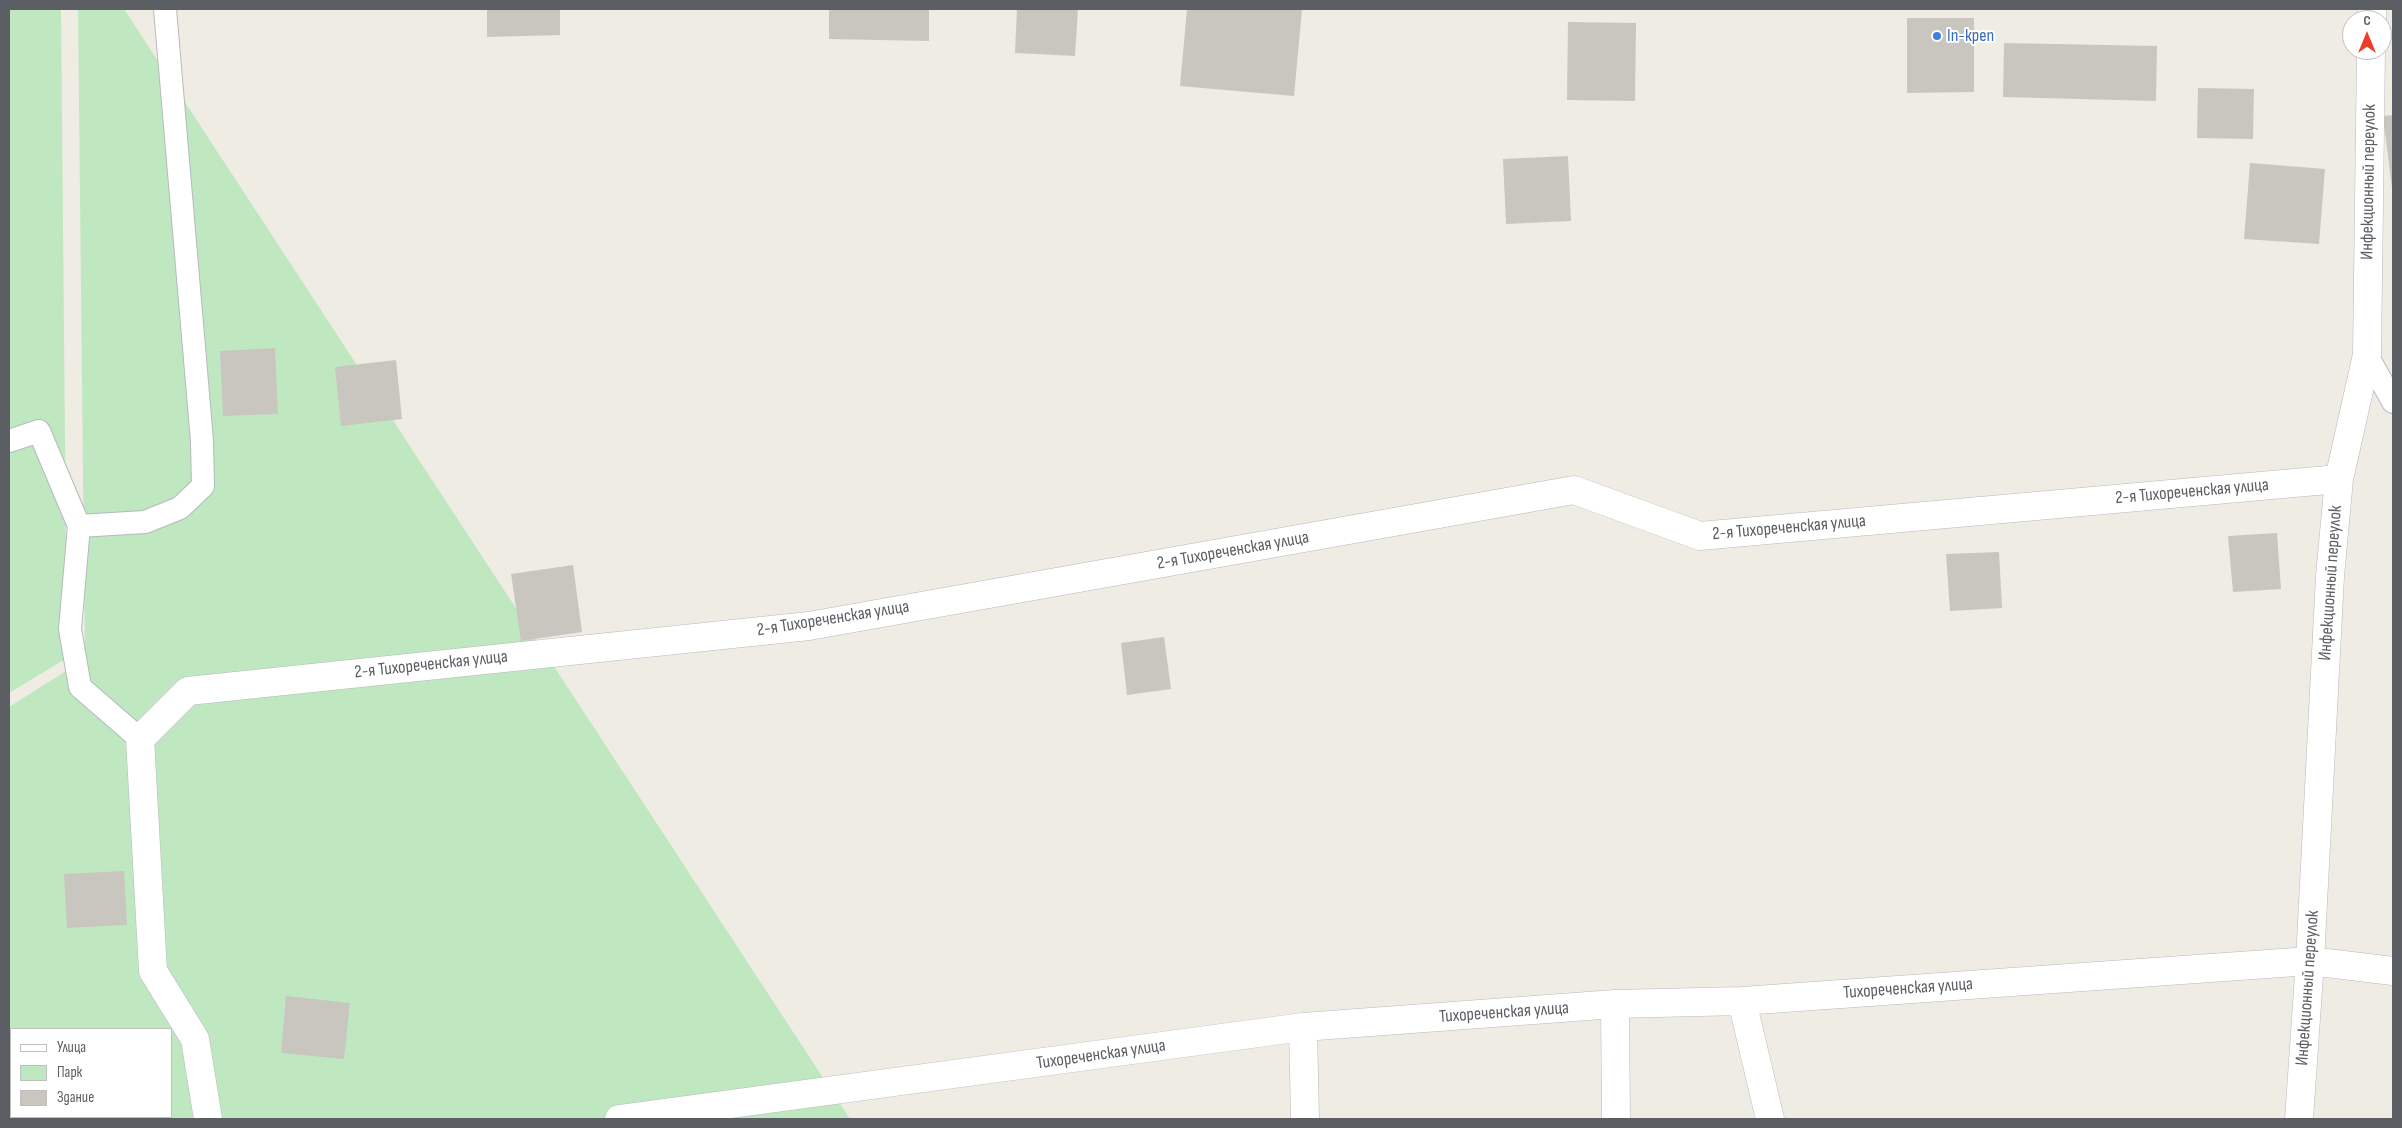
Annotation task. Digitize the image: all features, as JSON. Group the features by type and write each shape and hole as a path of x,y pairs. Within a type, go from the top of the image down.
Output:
{"street":[{"name":"Инфекционный переулок","path":"2299,1119 2310,962 2330,576 2339,479 2367,355 2371,60"},
{"name":"2-я Тихореченская улица","path":"140,739 188,691 809,626 1574,490 1700,536 2339,479"},
{"path":"140,739 153,972 195,1039 208,1119"},
{"name":"Тихореченская улица","path":"619,1119 1303,1028 1616,1004 1742,1001 2310,962 2393,971"},
{"path":"1742,1001 1770,1119"},
{"path":"1616,1004 1616,1119"},
{"path":"1303,1028 1305,1119"}],"lane":[{"path":"79,526 145,522 180,508 203,486 201,431 165,9"},
{"path":"2367,355 2393,402"},
{"path":"9,441 39,430 79,526 70,629 80,687 140,739"}],"green space":[{"path":"9,9 61,9 67,658 9,693"},
{"path":"78,9 124,9 850,1119 9,1119 9,707 85,659"}],"building":[{"path":"487,9 560,9 560,35 487,37"},
{"path":"829,9 929,9 929,41 829,39"},
{"path":"1017,9 1078,9 1075,56 1015,53"},
{"path":"1187,9 1302,9 1294,96 1180,86"},
{"path":"1907,18 1974,18 1974,92 1907,93"},
{"path":"1568,22 1636,23 1635,101 1567,100"},
{"path":"2004,43 2157,46 2156,101 2003,97"},
{"path":"2198,88 2254,89 2253,139 2197,138"},
{"path":"2393,115 2393,188 2392,188 2383,116"},
{"path":"1568,156 1571,221 1506,224 1503,159"},
{"path":"2250,163 2325,169 2319,244 2244,239"},
{"path":"275,348 278,414 223,416 220,351"},
{"path":"396,360 402,419 341,426 335,367"},
{"path":"2277,533 2281,589 2233,592 2228,536"},
{"path":"1999,552 2002,608 1950,611 1946,554"},
{"path":"573,565 582,632 521,641 511,574"},
{"path":"1164,637 1171,689 1127,695 1121,643"},
{"path":"124,871 127,925 67,928 64,874"},
{"path":"286,996 350,1003 344,1059 281,1053"}],"place":[{"name":"In-креп","path":"1937,36"}]}
